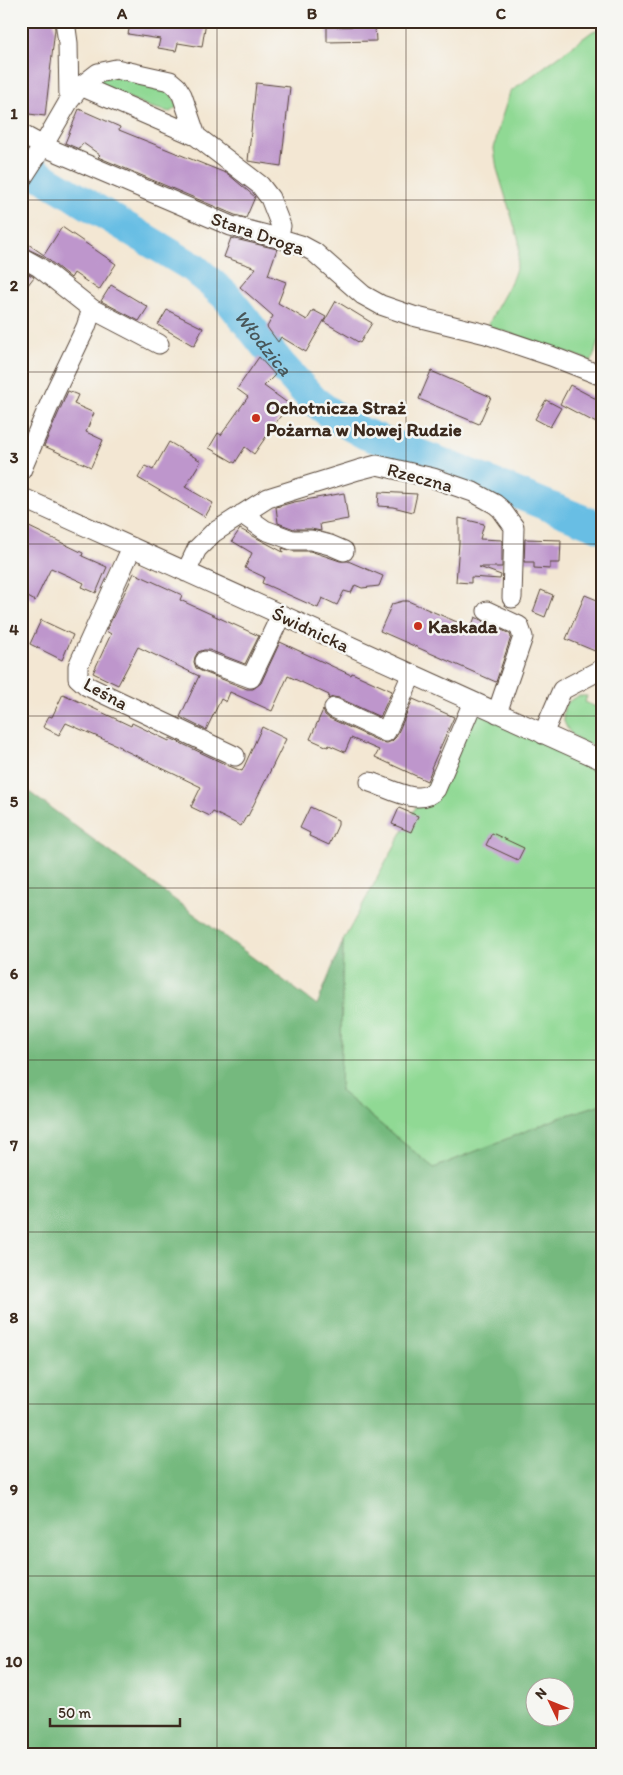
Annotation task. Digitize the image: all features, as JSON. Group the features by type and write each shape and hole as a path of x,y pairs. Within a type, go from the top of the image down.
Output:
{"street":[{"path":"65,21 68,44 69,102"},
{"path":"22,178 69,102 82,86 98,73 116,68 170,81 182,95 196,136"},
{"path":"82,86 196,136 260,185 270,198 281,226 278,238"},
{"name":"Stara Droga","path":"21,134 40,151 231,226 301,245 314,252 363,295 381,304 412,316 486,334 602,376"},
{"path":"21,257 40,267 92,309 159,344"},
{"path":"21,471 54,394 86,327 92,309"},
{"name":"Rzeczna","path":"186,572 197,549 213,533 268,498 358,470 377,466 433,478 484,498 501,509 514,528 512,598"},
{"name":"Świdnicka","path":"21,497 602,760"},
{"path":"242,514 265,530 292,540 311,540 344,551"},
{"name":"Leśna","path":"132,547 78,666 78,678 87,686 235,756"},
{"path":"487,611 519,626 523,637 497,713"},
{"path":"205,661 251,678 281,615"},
{"path":"543,734 562,690 602,669"},
{"path":"334,708 386,732 412,674"},
{"path":"370,782 418,798 432,794 436,789 473,702"}],"green space":[{"path":"602,28 602,329 592,361 488,326 513,276 519,254 519,241 497,169 494,149 510,92 593,31"},
{"path":"102,72 162,79 178,106 170,112 150,107 95,83"},
{"path":"580,696 587,696 585,702 602,710 602,746 582,742 569,732 565,725 563,711 566,705"},
{"path":"473,702 602,776 602,1104 564,1116 434,1168 340,1091 343,941"},
{"path":"21,786 317,1005 343,941 340,1091 434,1168 564,1116 602,1104 602,1754 21,1754"}],"building":[{"path":"23,21 54,21 55,29 45,116 21,113 21,40"},
{"path":"131,21 206,21 202,47 178,43 176,51 158,48 160,39 128,34"},
{"path":"375,26 376,41 327,42 327,27"},
{"path":"256,83 290,87 281,166 248,161"},
{"path":"79,109 120,127 119,130 228,174 255,197 246,218 98,157 100,155 83,143 79,149 65,143"},
{"path":"62,227 116,264 99,290 74,273 71,278 45,257 21,246 21,239 44,255"},
{"path":"231,238 277,249 268,275 286,282 278,303 307,320 313,310 326,317 306,352 281,337 278,342 267,327 273,316 240,287 256,268 224,257"},
{"path":"21,270 34,277 21,294"},
{"path":"111,285 148,307 139,321 101,301"},
{"path":"336,301 372,323 360,343 324,322"},
{"path":"167,310 203,328 194,346 158,325"},
{"name":"Ochotnicza Straż Pożarna w Nowej Rudzie","path":"259,357 275,375 264,386 289,404 254,454 245,447 235,463 209,448 218,433 221,435 248,397 237,389"},
{"path":"431,371 491,397 479,424 419,399"},
{"path":"570,385 602,402 602,426 560,404"},
{"path":"68,391 78,395 74,404 94,413 86,432 103,440 91,467 44,446"},
{"path":"546,400 561,408 550,427 535,419"},
{"path":"169,442 201,461 185,487 213,503 205,517 138,478 145,466 153,470"},
{"path":"379,492 417,494 413,512 393,507 378,506"},
{"path":"344,493 348,519 320,524 321,531 294,529 278,523 276,507"},
{"path":"459,518 484,524 480,539 502,540 502,567 479,567 501,575 500,579 471,577 471,583 456,582"},
{"path":"21,523 83,553 82,556 107,567 96,593 82,587 84,583 51,568 35,601 21,593"},
{"path":"240,529 283,552 282,548 292,551 310,551 340,561 348,561 383,576 379,586 362,588 355,585 351,593 344,591 337,605 322,598 318,608 262,583 264,577 245,568 252,553 232,541"},
{"path":"525,539 561,540 560,563 550,563 550,569 534,568 534,562 524,562"},
{"path":"134,573 182,595 180,600 259,636 245,664 209,650 198,652 194,662 196,668 201,671 247,689 253,689 261,683 280,642 351,675 352,673 392,691 380,717 339,698 333,697 328,699 329,695 288,676 272,711 230,692 226,702 221,699 206,730 180,717 199,676 138,647 118,685 93,673 111,634 106,631"},
{"path":"541,590 553,595 545,617 533,612"},
{"path":"585,595 602,602 602,654 566,639"},
{"path":"408,601 471,628 475,617 510,634 511,637 496,682 380,631 392,604"},
{"path":"41,620 73,635 62,660 30,644"},
{"path":"63,694 131,726 132,723 169,741 170,738 242,771 262,727 286,739 248,816 241,826 213,812 210,816 191,807 201,787 121,747 66,723 59,735 43,727 49,716 52,717"},
{"path":"413,699 454,717 427,781 375,757 379,750 351,738 345,752 310,739 323,710 329,718 387,743 396,737"},
{"path":"310,807 338,820 338,825 329,845 309,836 310,833 300,828"},
{"path":"399,808 418,816 411,832 392,824"},
{"path":"492,833 524,848 518,860 486,845"}],"waterway":[{"name":"Włodzica","path":"21,164 194,268 226,296 281,365 314,401 338,419 365,434 602,528"}],"place":[{"name":"Ochotnicza Straż Pożarna w Nowej Rudzie","path":"256,418"},
{"name":"Kaskada","path":"418,626"}]}
